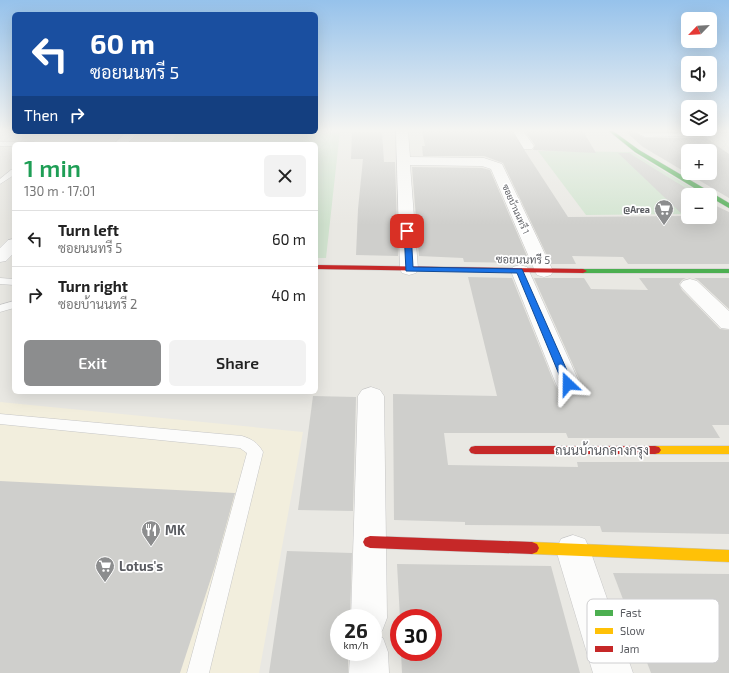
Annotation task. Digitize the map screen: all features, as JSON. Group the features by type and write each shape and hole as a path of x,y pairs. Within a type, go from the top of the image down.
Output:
{"street":[{"path":"403,162 409,269"},
{"name":"ซอยบ้านนทรี 1","path":"485,162 497,167 544,271"},
{"path":"656,162 729,206"},
{"path":"0,257 12,246"},
{"name":"ซอยนนทรี 5","path":"318,268 520,271 729,271"},
{"path":"520,271 568,384"},
{"path":"690,285 729,323"},
{"path":"369,609 371,396"},
{"name":"ถนนบ้านกลางกรุง","path":"475,450 729,450"},
{"path":"370,542 729,556"},
{"path":"573,550 589,599"},
{"path":"369,661 369,673"},
{"path":"610,663 613,673"}],"lane":[{"path":"0,182 12,173"},
{"path":"0,281 12,282"},
{"path":"0,309 12,305"},
{"path":"0,419 242,442 249,445 254,452 198,673"}],"shaded area":[{"path":"0,402 303,432 259,673 0,673"}],"green space":[{"path":"318,162 337,162 326,258 318,258"},
{"path":"547,162 649,162 692,188 681,188 681,214 586,215"}],"building":[{"path":"363,162 395,162 398,256 356,255 358,209"},
{"path":"501,162 532,162 568,217 681,216 681,224 717,224 717,206 729,212 729,264 628,264 623,257 572,256 576,264 551,264"},
{"path":"628,162 644,162 686,188 681,188 681,213"},
{"path":"669,162 681,162 681,170"},
{"path":"717,162 729,162 729,198 717,191 717,188 712,188 699,180 717,180"},
{"path":"412,167 482,168 490,170 530,263 464,262 463,258 419,256"},
{"path":"468,277 512,278 555,385 559,391 568,393 577,391 581,383 534,278 584,278 591,289 648,290 639,278 686,278 679,284 682,290 720,329 729,330 729,425 712,425 720,438 568,438 566,433 444,433 448,465 578,467 577,462 729,462 729,534 602,532 600,526 465,525 465,522 394,520 393,394 497,396"},
{"path":"694,278 729,278 729,309 698,280"},
{"path":"313,396 356,397 353,511 298,510"},
{"name":"Lotus's","path":"0,481 235,493 215,566 180,673 0,673"},
{"path":"287,551 352,553 350,609 330,609 330,661 348,661 348,673 269,673"},
{"path":"397,564 551,566 580,673 402,673 401,661 442,661 442,609 400,609"},
{"path":"613,573 729,574 729,673 651,673 647,663 719,663 719,599 623,599"}],"traffic: fast":[{"path":"656,162 729,206"},
{"path":"583,271 729,271"}],"traffic: slow":[{"path":"655,450 729,450"},
{"path":"532,548 729,556"}],"traffic: jam":[{"path":"318,267 583,271"},
{"path":"475,450 655,450"},
{"path":"370,542 532,548"}],"place":[{"name":"@Area","path":"664,226"},
{"name":"MK","path":"151,547"},
{"name":"Lotus's","path":"105,583"}],"route":[{"path":"407,231 409,269 520,271 568,384"}]}
